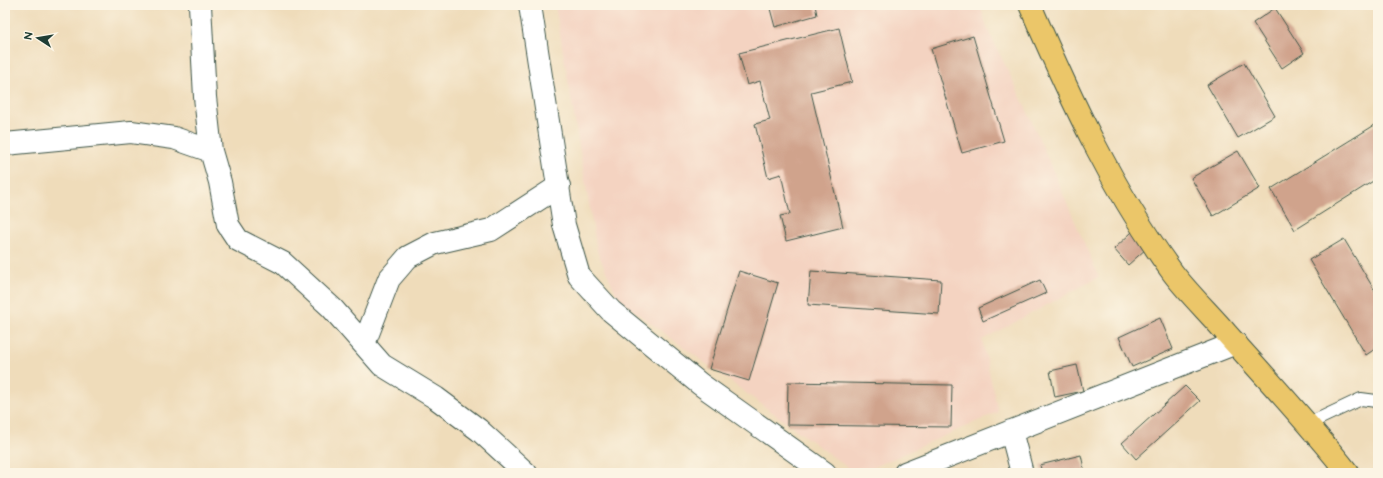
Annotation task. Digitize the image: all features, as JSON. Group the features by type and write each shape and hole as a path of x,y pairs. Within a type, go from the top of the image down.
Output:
{"main road":[{"path":"1030,5 1067,91 1099,154 1139,224 1174,274 1308,424 1348,473"}],"street":[{"path":"200,5 205,97 211,151 220,182 228,225 238,240 283,263 332,308 382,365 436,398 479,430 526,473"},
{"path":"530,5 564,225 580,276 611,311 700,384 825,473"},
{"path":"5,144 131,132 174,138 211,151"},
{"path":"364,344 389,279 408,257 435,243 491,230 559,186"},
{"path":"905,473 1236,344"},
{"path":"1011,431 1022,473"}],"lane":[{"path":"1308,424 1361,399 1376,401 1378,404"}],"shaded area":[{"path":"555,5 980,5 987,28 1025,106 1099,277 982,340 998,412 861,473 855,473 619,300 597,251"}],"building":[{"path":"769,5 815,5 817,15 775,27"},
{"path":"1275,8 1304,53 1282,68 1253,23"},
{"path":"839,28 852,82 811,92 843,227 786,241 780,216 790,214 781,174 768,178 755,124 770,120 760,81 747,85 739,53"},
{"path":"973,36 1004,141 962,153 931,49"},
{"path":"1244,63 1275,116 1238,138 1207,85"},
{"path":"1378,123 1378,178 1295,230 1271,189"},
{"path":"1238,151 1260,188 1213,216 1191,178"},
{"path":"1132,232 1147,248 1128,265 1114,249"},
{"path":"1344,239 1378,296 1378,347 1366,355 1309,260"},
{"path":"739,271 778,283 749,381 709,369"},
{"path":"811,271 941,280 939,314 808,305"},
{"path":"1040,280 1046,293 983,321 978,308"},
{"path":"1160,318 1173,349 1132,367 1119,337"},
{"path":"1077,365 1083,391 1055,397 1050,371"},
{"path":"788,382 952,385 951,427 787,425"},
{"path":"1185,386 1200,401 1136,459 1122,443"},
{"path":"1081,455 1085,473 1042,473 1040,465"}]}
